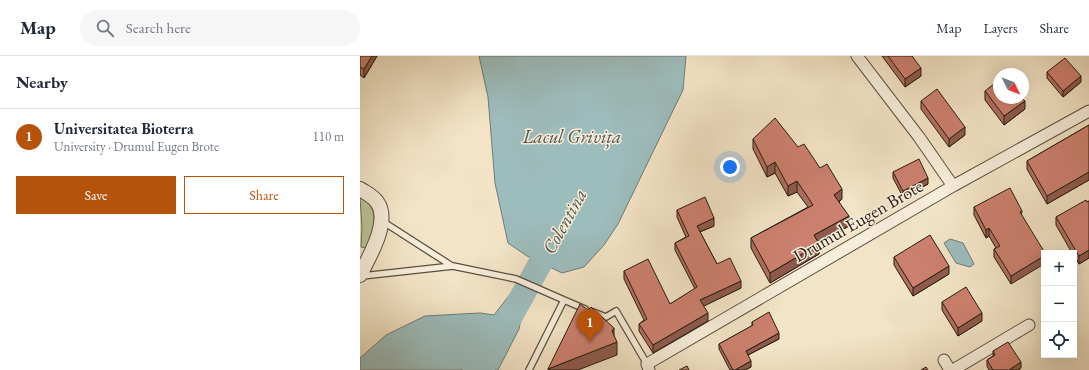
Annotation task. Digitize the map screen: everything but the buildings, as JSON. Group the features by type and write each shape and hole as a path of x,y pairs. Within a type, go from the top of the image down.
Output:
{"street":[{"path":"857,56 919,137 953,186"},
{"name":"Drumul Eugen Brote","path":"648,367 953,186 1089,111"},
{"path":"360,189 377,202 381,209 382,220 379,233 360,276"},
{"path":"953,370 1029,325"},
{"path":"944,360 950,370"}],"lane":[{"path":"382,220 453,266"},
{"path":"360,276 453,266 516,279 546,293 606,317 616,311 648,367"},
{"path":"529,370 564,300"}],"green space":[{"path":"360,198 367,202 371,207 374,220 372,235 367,248 361,247 362,227"}],"water":[{"name":"Lacul Grivița","path":"479,56 686,56 683,90 618,224 604,245 584,267 562,273 527,256 508,243 495,183 488,97"},
{"path":"950,239 963,243 974,264 970,267 956,263 944,243"},
{"path":"511,293 524,302 519,329 498,370 360,370 360,358 386,335 425,316 480,313 494,315"}],"waterway":[{"name":"Colentina","path":"475,370 485,363 557,233"}],"place":[{"name":"Universitatea Bioterra","path":"590,342"}]}
